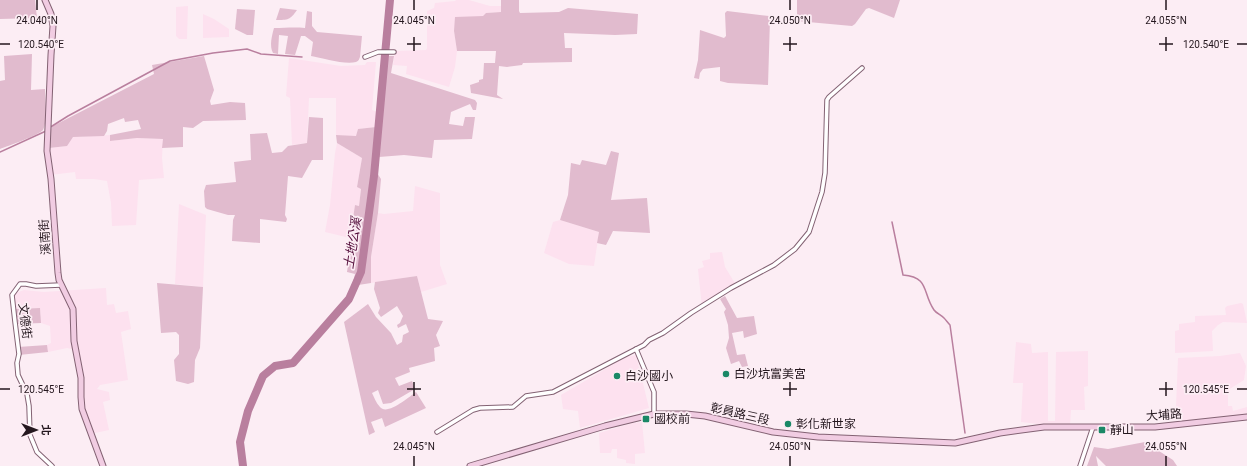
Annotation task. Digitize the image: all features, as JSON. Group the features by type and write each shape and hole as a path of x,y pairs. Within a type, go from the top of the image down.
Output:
{"main road":[{"name":"溪南街","path":"45,0 52,14 53,26 47,151 51,179 58,273 61,285 73,310 74,341 81,378 82,409 103,466"},
{"name":"彰員路三段","path":"470,466 605,426 654,414 686,414 706,416 773,432 818,437 955,443 1000,433 1044,427 1083,426"},
{"name":"大埔路","path":"1083,426 1155,427 1247,417"}],"street":[{"path":"365,57 378,52 394,52"},
{"path":"437,432 473,410 480,408 513,407 526,396 553,392 636,349 731,288 774,265 795,249 809,232 822,192 825,173 827,100 862,68"},
{"name":"文德街","path":"52,466 37,452 30,435 27,394 18,375 19,354 12,295 20,284 36,286 61,285"},
{"path":"636,349 654,392 654,414"},
{"path":"1080,466 1093,427"}],"shaded area":[{"path":"0,0 35,0 37,18 0,19"},
{"path":"469,0 490,6 501,6 501,12 486,13 484,16 454,31 457,51 455,67 449,87 406,74 407,66 393,65 395,51 426,50 427,11 434,8 435,3"},
{"path":"501,0 519,0 520,13 559,12 568,8 638,14 637,34 615,35 564,33 565,48 572,48 572,62 523,63 522,65 507,67 499,66 497,95 503,99 471,93 470,85 483,79 484,63 495,63 496,51 457,51 454,31 455,17 483,16 486,13 501,12"},
{"path":"797,0 900,0 894,18 869,8 866,9 852,26 797,21"},
{"path":"188,6 187,39 179,39 176,36 176,7"},
{"path":"280,8 297,10 288,19 276,20"},
{"path":"237,9 255,10 253,35 247,35 235,29"},
{"path":"307,11 312,12 312,26 317,32 362,36 360,57 358,61 346,63 311,56 313,42 305,36 301,36 295,55 285,54 288,36 279,35 278,54 273,53 271,44 274,28 305,28"},
{"path":"727,11 769,16 768,85 728,83 720,81 720,67 703,69 700,73 699,79 694,78 698,60 700,30 724,38 726,36 725,13"},
{"path":"203,14 229,29 229,37 203,38"},
{"path":"32,54 31,90 45,89 45,126 43,130 36,135 0,149 0,81 5,80 4,56"},
{"path":"204,56 214,90 210,101 211,105 230,102 245,103 246,120 203,121 193,128 183,127 183,147 162,148 163,139 137,138 110,141 110,135 141,129 138,120 125,122 124,118 108,124 107,131 104,136 73,137 67,146 49,148 50,130 53,126 154,74 152,65"},
{"path":"387,56 394,56 391,73 475,100 477,103 476,110 473,110 470,104 451,112 449,124 463,126 465,117 475,117 472,139 434,140 432,158 404,155 379,157 377,173 381,179 378,213 371,257 371,283 352,286 355,274 347,272 355,205 359,206 361,189 357,187 362,158 337,143 336,135 356,136 358,129 376,127"},
{"path":"289,58 341,66 365,65 367,62 376,62 372,110 378,112 376,127 358,129 356,137 336,135 336,98 309,98 307,143 292,145 290,98 286,96"},
{"path":"309,117 323,118 323,160 312,160 302,178 288,176 285,215 287,219 286,222 260,219 260,243 232,241 233,220 235,215 228,215 207,209 205,207 204,191 206,185 236,182 234,162 251,160 250,134 267,133 272,153 282,152 288,146 307,143"},
{"path":"110,135 110,141 137,138 163,139 162,158 164,178 139,180 136,225 112,226 111,203 107,181 76,179 75,172 50,175 49,148 66,146 73,137"},
{"path":"337,143 362,158 357,187 361,189 359,206 355,205 350,238 325,232 330,205"},
{"path":"611,151 619,153 611,200 647,198 650,233 613,231 606,245 597,243 599,232 560,220 568,195 571,163 580,165 582,160 606,165"},
{"path":"415,186 440,193 440,265 447,284 421,292 417,276 371,283 371,257 378,213 384,214 413,211"},
{"path":"179,204 206,215 203,287 175,284"},
{"path":"560,220 599,232 594,266 569,264 544,253 553,222"},
{"path":"722,252 725,267 736,285 702,307 698,269 704,267 702,261 710,259 710,253"},
{"path":"417,276 428,319 443,321 436,335 440,346 434,348 435,361 409,368 410,372 395,378 399,386 412,381 415,389 391,403 383,404 378,390 372,393 380,407 383,409 388,409 398,405 416,392 426,408 385,427 382,418 371,422 375,432 369,435 344,322 368,304 376,317 391,333 397,345 402,342 403,335 409,332 406,324 398,328 397,325 400,323 403,316 397,306 381,317 378,313 380,308 374,289 375,282"},
{"path":"157,283 203,287 200,348 195,360 194,382 188,384 176,381 174,360 179,354 179,335 176,332 161,333"},
{"path":"106,288 107,305 114,304 116,313 128,311 131,329 121,332 128,380 100,385 97,389 109,392 110,400 103,402 109,430 90,434 80,400 82,388 76,350 67,348 48,352 47,345 51,343 50,326 41,323 40,308 15,309 13,297 16,293 24,290 44,292"},
{"path":"725,296 737,318 754,316 757,334 744,338 743,331 732,333 737,355 745,354 748,366 742,367 739,361 731,364 726,348 729,338 728,325 724,312 726,309 720,299"},
{"path":"1241,303 1243,304 1247,323 1223,322 1218,325 1212,331 1213,351 1175,353 1175,331 1179,330 1179,324 1195,322 1195,316 1226,315 1225,308 1227,306"},
{"path":"40,308 41,323 17,324 15,309"},
{"path":"1016,342 1031,344 1032,353 1048,352 1048,421 1055,421 1056,352 1088,351 1088,386 1084,387 1085,410 1071,410 1070,425 1047,425 1021,422 1023,383 1013,383"},
{"path":"47,345 48,352 19,355 18,347"},
{"path":"1240,353 1246,366 1244,380 1228,390 1228,406 1232,406 1233,411 1247,407 1247,416 1181,423 1176,406 1178,358 1220,356"},
{"name":"白沙國小","path":"636,355 649,408 580,428 578,411 563,409 561,395 626,357"},
{"path":"642,422 645,453 635,454 635,464 626,463 626,460 617,458 617,449 612,449 611,453 600,453 599,433 632,423"},
{"path":"1145,442 1173,460 1177,466 1106,466 1096,456 1098,466 1087,466 1094,447 1108,449"}],"waterway":[{"name":"土地公溪","path":"243,466 240,442 248,411 263,376 275,366 293,363 349,299 361,272 374,176 390,0"},
{"path":"49,128 68,116 170,61 213,53 247,49 261,54 302,57"},
{"path":"0,152 46,131"},
{"path":"892,222 903,275 912,276 922,282 930,304 934,310 950,325 965,433"}],"place":[{"name":"白沙坑富美宮","path":"726,374"},
{"name":"白沙國小","path":"617,376"},
{"name":"國校前","path":"646,419"},
{"name":"彰化新世家","path":"788,424"},
{"name":"靜山","path":"1102,430"}]}
